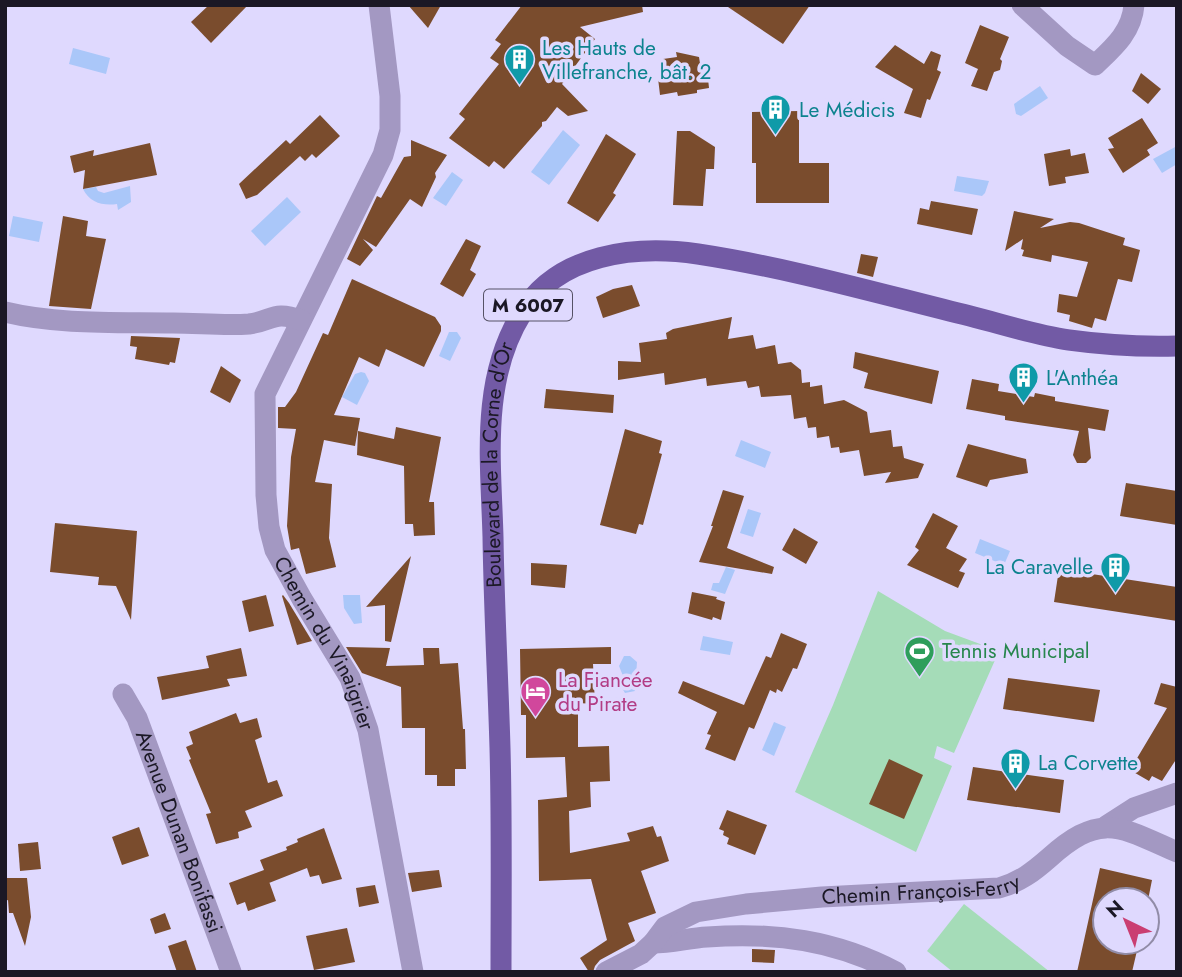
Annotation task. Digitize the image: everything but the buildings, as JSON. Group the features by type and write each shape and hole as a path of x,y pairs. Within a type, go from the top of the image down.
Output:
{"main road":[{"name":"Boulevard de la Corne d'Or","path":"501,972 500,747 493,554 492,400 497,370 506,342 524,309 543,288 568,271 599,257 635,250 697,254 784,271 1066,340 1134,347 1177,346"}],"street":[{"name":"Chemin du Vinaigrier","path":"379,5 390,96 390,130 383,155 265,394 266,495 269,527 275,550 350,678 368,730 413,972"},
{"path":"1022,5 1067,46 1095,65 1121,41 1133,16 1134,5"},
{"path":"5,312 30,318 121,322 251,324 274,315 288,315 301,320"},
{"name":"Avenue Dunan Bonifassi","path":"123,694 137,718 232,972"},
{"name":"Chemin François-Ferry","path":"606,972 641,954 665,926 696,912 734,905 822,897 999,888 1015,884 1080,834 1106,826 1134,808 1177,793"},
{"path":"1106,826 1129,831 1177,852"},
{"path":"653,943 758,934 800,938 831,946 896,972"}],"green space":[{"path":"878,591 945,631 999,651 954,753 937,746 934,758 952,766 916,852 795,792"},
{"path":"964,904 1050,972 953,972 927,951"}],"water":[{"path":"73,48 110,58 106,74 69,64"},
{"path":"1040,86 1048,98 1021,116 1016,114 1014,104"},
{"path":"563,130 580,145 549,185 531,172"},
{"path":"1177,146 1177,164 1162,173 1153,159"},
{"path":"452,172 463,180 446,206 433,198"},
{"path":"957,176 989,181 985,193 982,196 954,191"},
{"path":"130,186 131,202 118,210 117,204 97,202 89,198 83,189 96,187 104,193"},
{"path":"287,197 301,212 265,246 251,231"},
{"path":"13,216 43,222 39,242 9,236"},
{"path":"449,332 457,332 461,338 450,361 439,356"},
{"path":"365,373 369,381 357,405 342,397 355,374"},
{"path":"741,440 771,452 765,468 735,456"},
{"path":"748,509 761,513 753,537 740,533"},
{"path":"980,539 1010,551 1004,565 975,553"},
{"path":"726,567 735,570 725,594 711,590 713,583 719,583"},
{"path":"343,595 360,595 362,623 354,624 344,608"},
{"path":"703,636 733,642 730,655 700,650"},
{"path":"624,656 630,656 637,662 635,691 625,693 619,683 623,676 619,666"},
{"path":"774,722 786,727 774,756 762,750"}],"place":[{"name":"Les Hauts de Villefranche, bât. 2","path":"519,87"},
{"name":"Le Médicis","path":"776,137"},
{"name":"L'Anthéa","path":"1023,405"},
{"name":"La Caravelle","path":"1116,594"},
{"name":"Tennis Municipal","path":"919,678"},
{"name":"La Fiancée du Pirate","path":"535,719"},
{"name":"La Corvette","path":"1015,790"}]}
